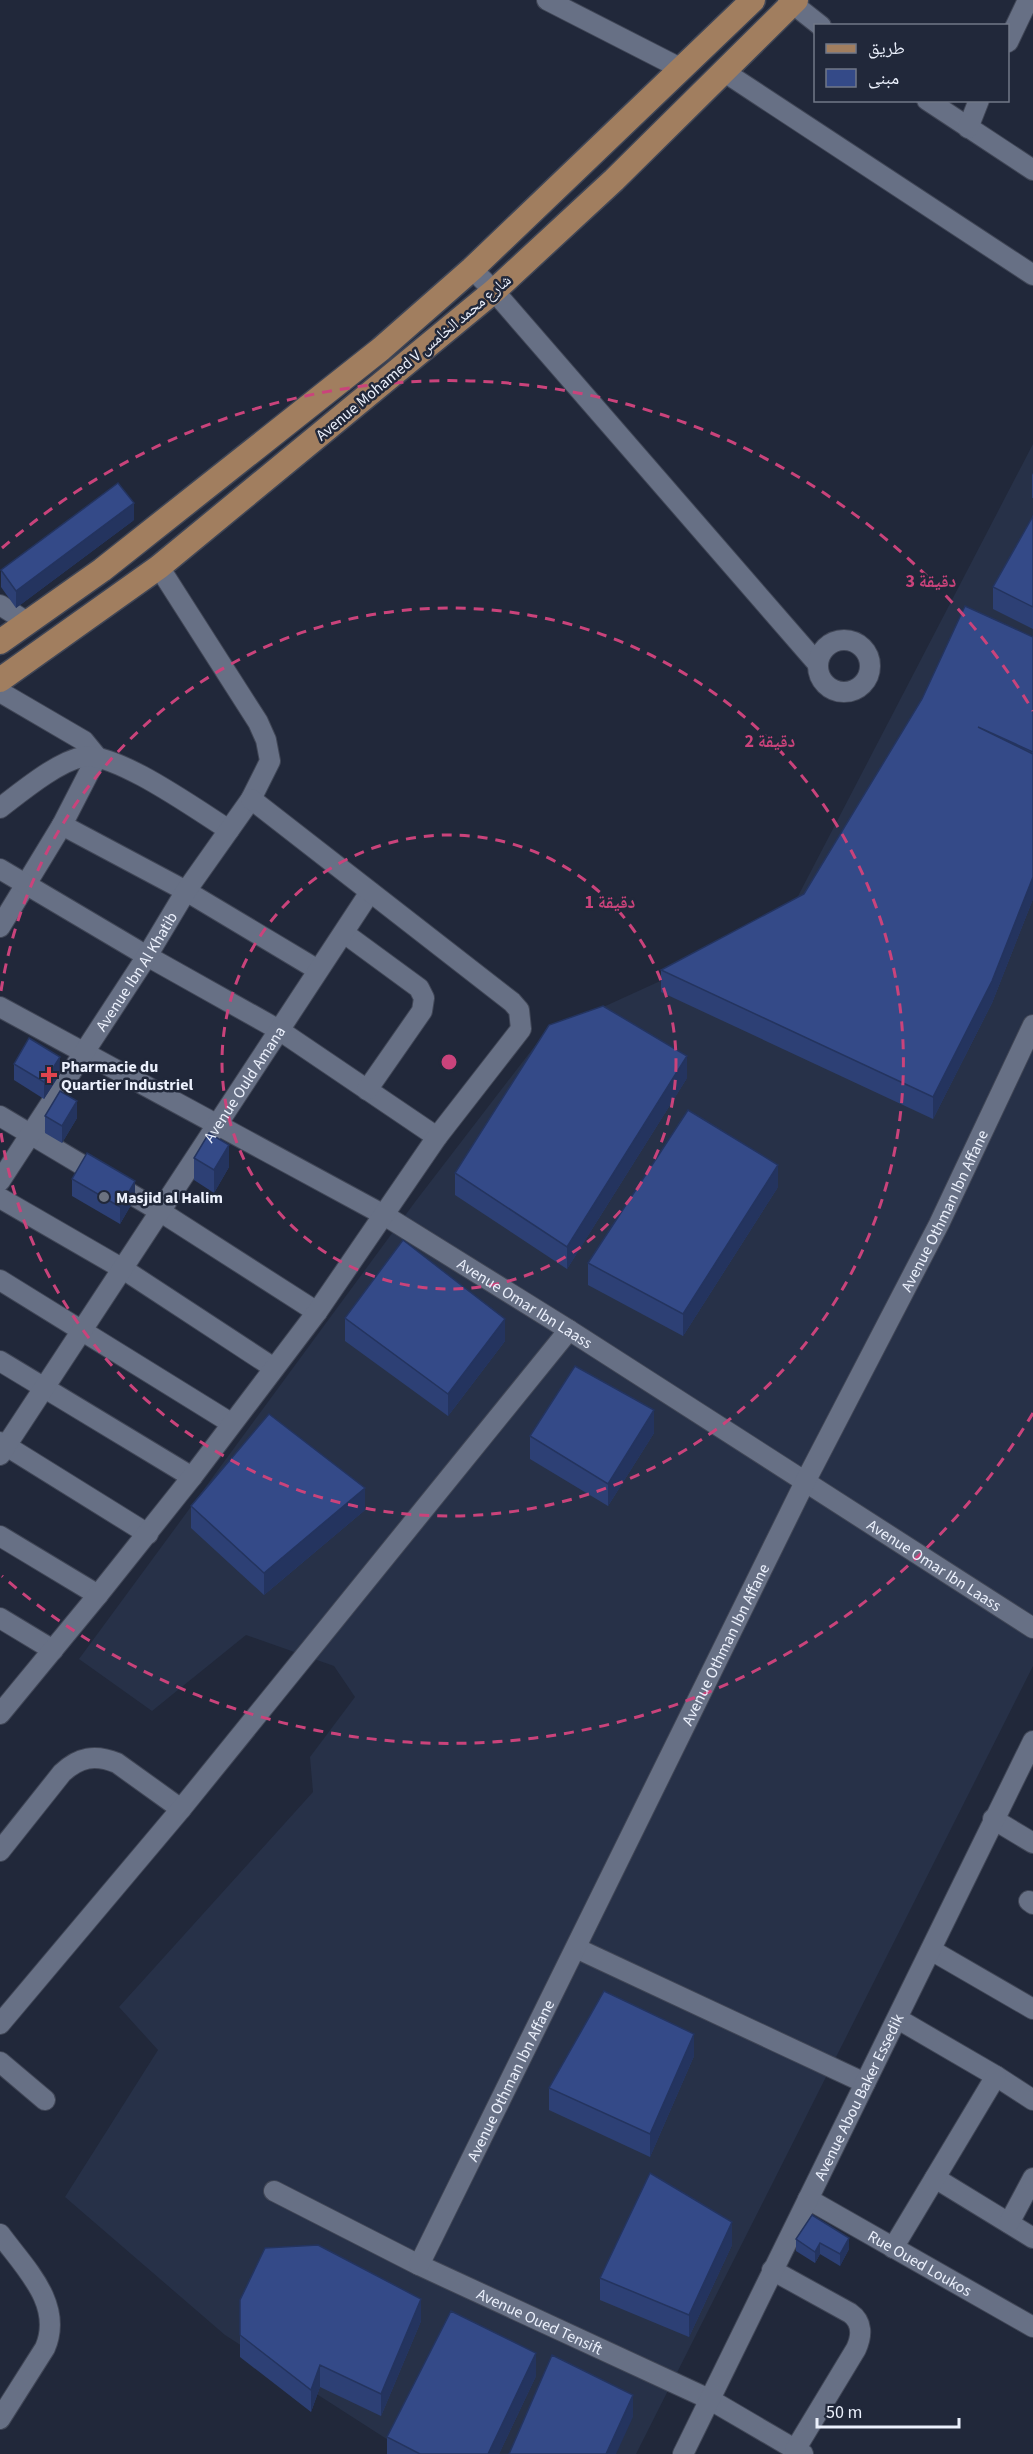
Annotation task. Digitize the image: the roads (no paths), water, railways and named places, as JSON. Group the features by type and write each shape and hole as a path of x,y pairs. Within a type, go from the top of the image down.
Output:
{"main road":[{"name":"Avenue Mohamed V شارع محمد الخامس","path":"0,642 102,570 381,349 472,269 753,0"},
{"name":"Avenue Mohamed V شارع محمد الخامس","path":"0,680 159,567 494,291 622,172 792,1"}],"street":[{"path":"547,0 682,69"},
{"path":"1009,40 1028,0"},
{"path":"792,1 819,24"},
{"path":"723,71 1033,275"},
{"path":"930,102 1033,170"},
{"path":"968,128 979,102"},
{"path":"472,269 494,291 817,663"},
{"name":"Avenue Ibn Al Khatib","path":"0,1181 147,956 186,891 251,799 270,761 266,740 258,722 159,567"},
{"path":"0,605 27,622"},
{"path":"0,692 84,741 97,757"},
{"path":"0,808 36,782 79,757 97,757 154,782 229,830"},
{"path":"0,927 63,825 97,757"},
{"path":"0,1714 192,1477 317,1312 437,1137 518,1036 522,1020 519,1010 512,1002 251,799"},
{"path":"63,825 186,891 318,970"},
{"path":"0,869 147,956 279,1030 437,1137"},
{"name":"Avenue Ould Amana","path":"2,1448 161,1212 370,892"},
{"path":"344,933 418,988 424,998 422,1011 367,1090"},
{"name":"Avenue Omar Ibn Laass","path":"0,1007 384,1215 569,1330 1033,1628"},
{"name":"Avenue Othman Ibn Affane","path":"419,2265 805,1482 939,1224 1033,1025"},
{"path":"0,1116 161,1212 317,1312"},
{"path":"0,1198 123,1269 274,1368"},
{"path":"0,1280 231,1423"},
{"path":"0,2024 181,1809 569,1330"},
{"path":"0,1361 192,1477"},
{"path":"2,1448 148,1534"},
{"path":"0,1536 98,1595"},
{"path":"0,1618 53,1650"},
{"name":"Avenue Abou Baker Essedik","path":"683,2454 1033,1741"},
{"path":"0,1851 62,1773 70,1765 87,1758 106,1759 117,1763 181,1809"},
{"path":"993,1819 1033,1843"},
{"path":"576,1948 865,2083"},
{"path":"931,1950 1030,2001"},
{"path":"898,2019 1033,2100"},
{"path":"0,2062 45,2100"},
{"path":"892,2248 996,2076"},
{"path":"935,2178 1033,2238"},
{"path":"1008,2223 1033,2178"},
{"name":"Avenue Oued Tensift","path":"274,2191 419,2265 709,2399 800,2453"},
{"name":"Rue Oued Loukos","path":"808,2199 1033,2327"},
{"path":"0,2234 39,2287 45,2298 51,2324 50,2337 45,2348 0,2419"},
{"path":"772,2270 850,2313 860,2328 861,2335 856,2349 800,2453"}],"place":[{"name":"Pharmacie du Quartier Industriel","path":"49,1075"},
{"name":"Masjid al Halim","path":"104,1197"}]}
